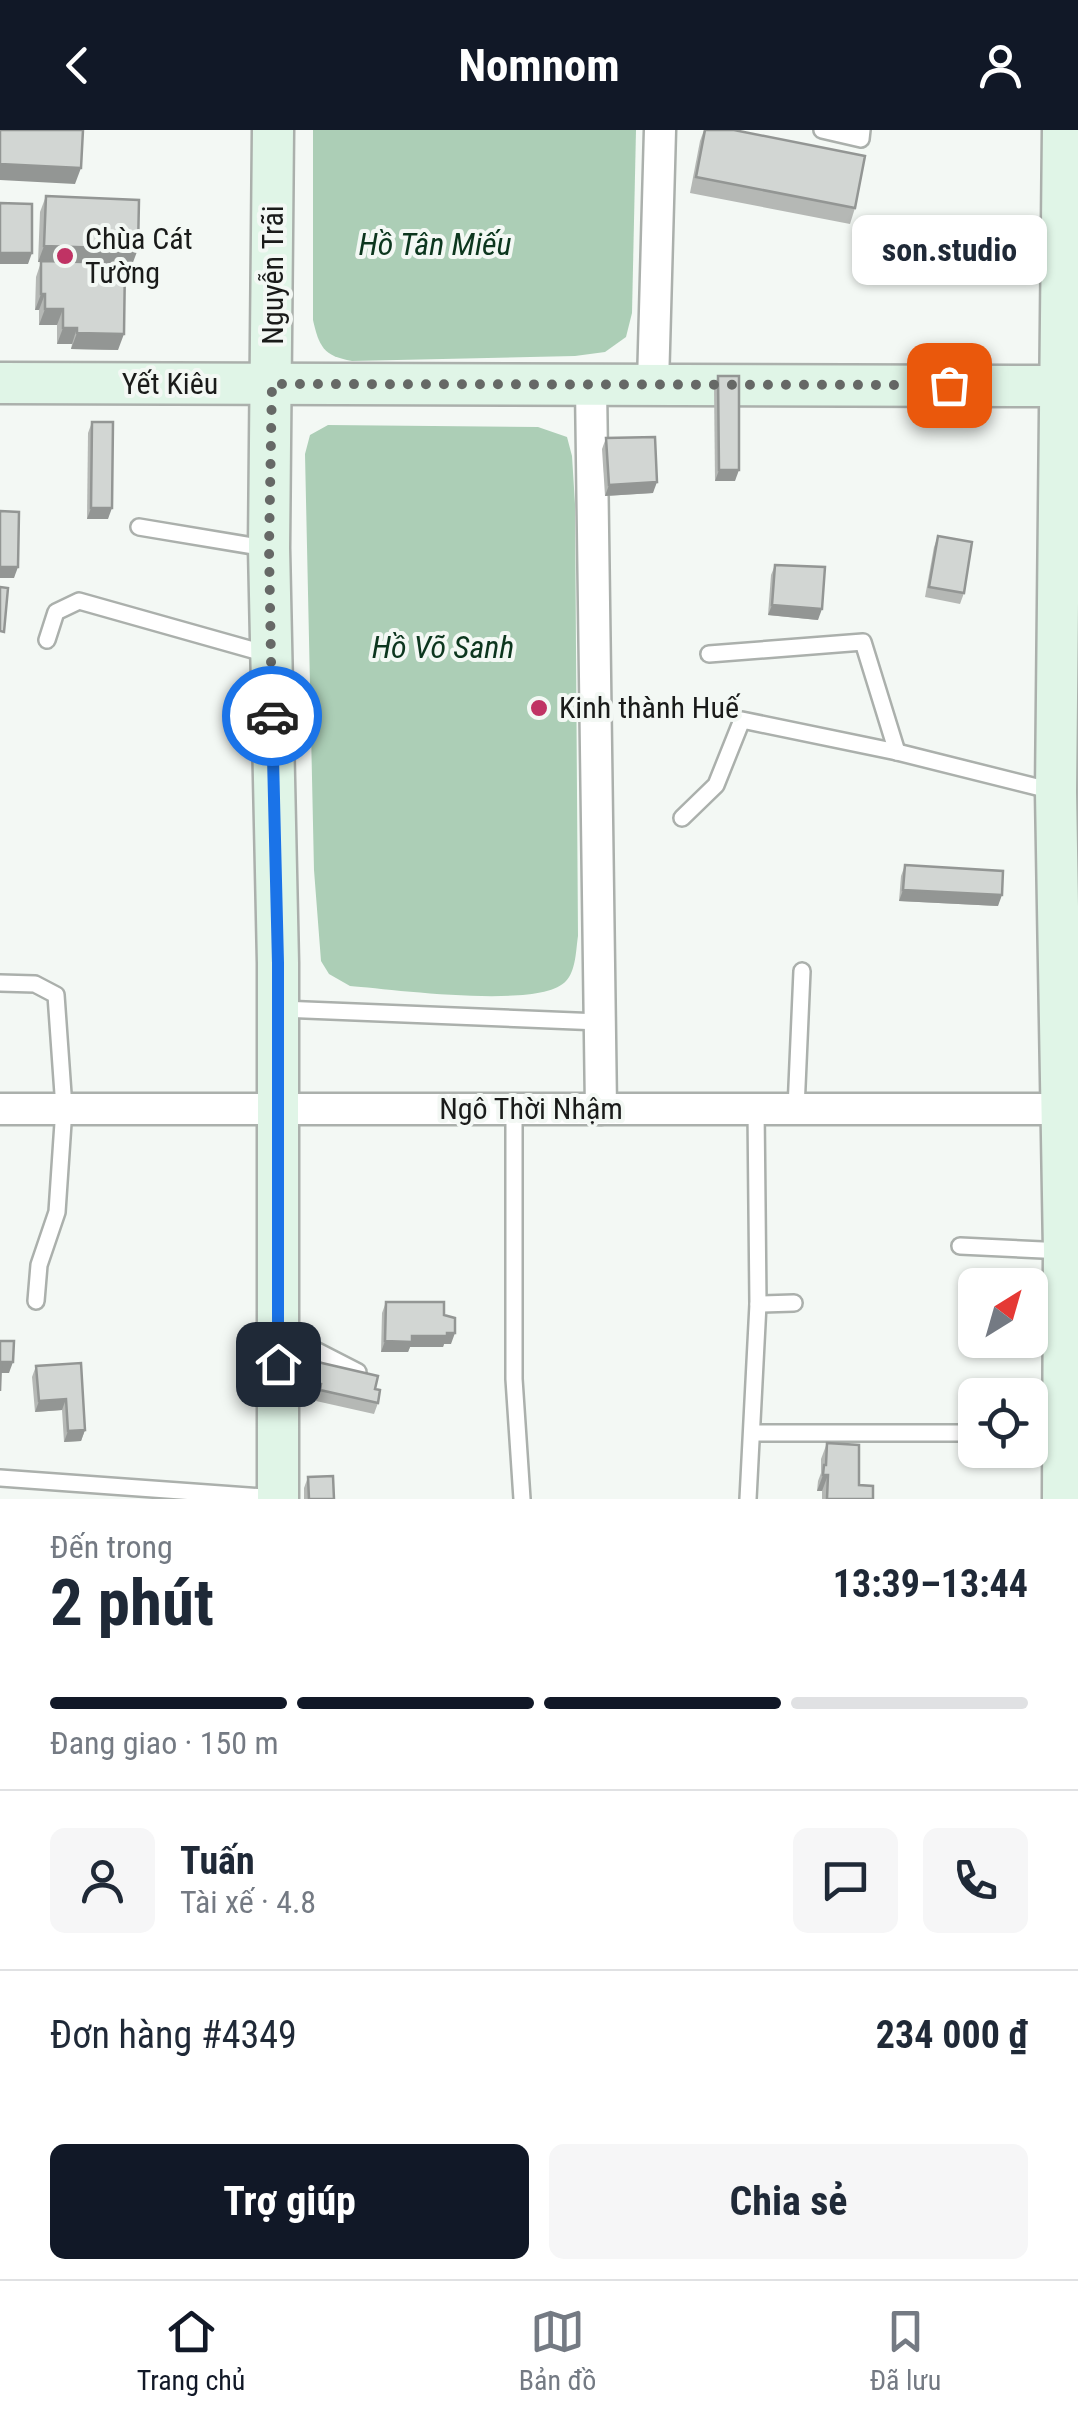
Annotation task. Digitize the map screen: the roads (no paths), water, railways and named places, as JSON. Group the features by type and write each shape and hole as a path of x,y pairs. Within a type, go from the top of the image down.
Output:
{"street":[{"name":"Nguyễn Trãi","path":"274,130 269,548 278,1008 278,1498"},
{"path":"653,384 660,130"},
{"path":"1063,1499 1048,1433 1064,1251 1056,792 1060,386 1068,137"},
{"name":"Yết Kiêu","path":"0,384 1060,386"},
{"path":"591,386 601,1109"},
{"name":"Ngô Thời Nhậm","path":"0,1108 1061,1109"}],"lane":[{"path":"822,130 861,139 862,130"},
{"path":"139,527 269,548"},
{"path":"47,640 56,612 79,601 270,655"},
{"path":"709,654 863,642 897,752"},
{"path":"682,818 716,785 742,720 897,752 1056,792"},
{"path":"796,1109 802,971"},
{"path":"0,982 35,984 56,995 64,1108 57,1212 39,1265 36,1301"},
{"path":"278,1008 600,1022"},
{"path":"514,1109 514,1379 522,1499"},
{"path":"748,1499 758,1304 756,1109"},
{"path":"960,1246 1064,1251"},
{"path":"758,1304 794,1302"},
{"path":"278,1331 358,1372"},
{"path":"753,1433 958,1433"},
{"path":"0,1478 278,1498"}],"water":[{"name":"Hồ Tân Miếu","path":"313,130 636,130 632,313 626,337 605,352 575,356 352,361 328,353 320,343 313,320"},
{"name":"Hồ Võ Sanh","path":"328,425 538,427 567,437 575,504 578,936 572,972 551,990 497,996 350,986 329,974 321,961 314,870 305,454 310,435"}],"place":[{"name":"Chùa Cát Tường","path":"65,256"},
{"name":"son.studio","path":"949,385"},
{"name":"Kinh thành Huế","path":"539,708"}]}
